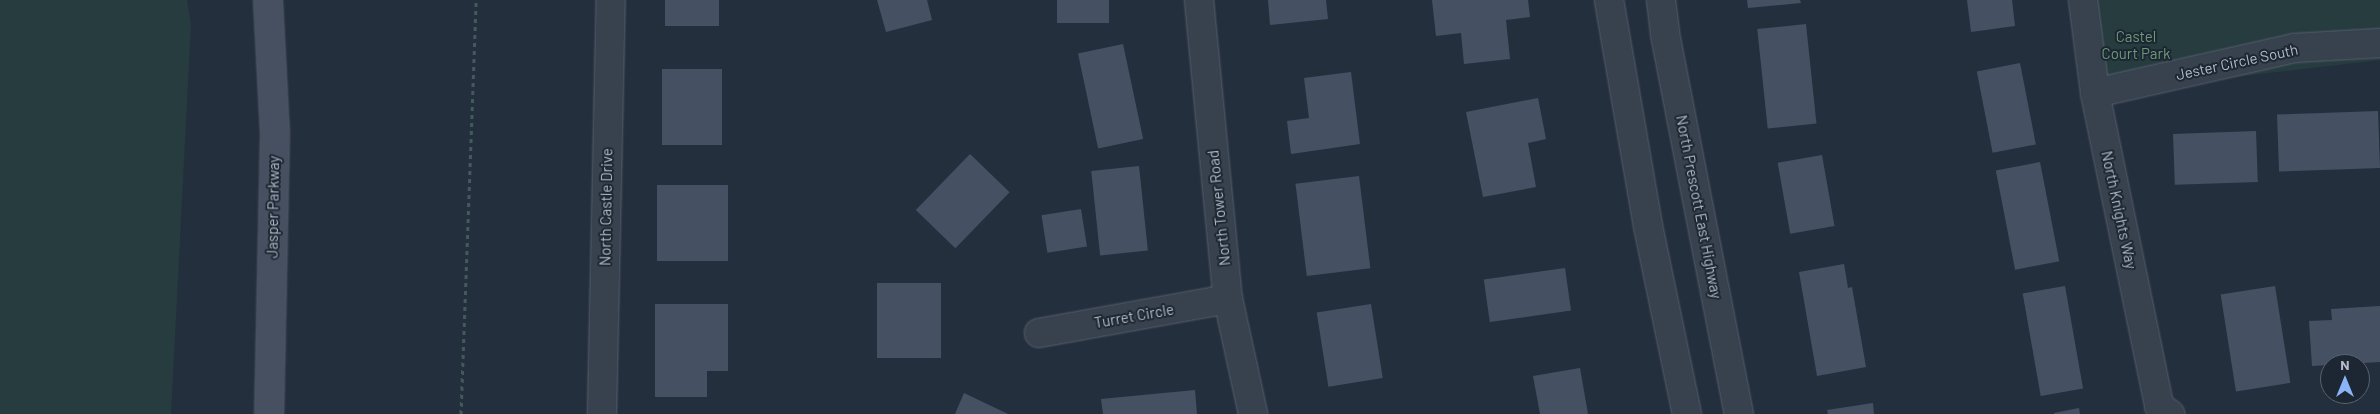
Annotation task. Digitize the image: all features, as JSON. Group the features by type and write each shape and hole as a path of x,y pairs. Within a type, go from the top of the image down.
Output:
{"main road":[{"name":"Jasper Parkway","path":"268,0 275,133 269,414"}],"street":[{"name":"North Castle Drive","path":"602,414 611,0"},
{"name":"North Tower Road","path":"1199,0 1228,299 1253,414"},
{"path":"1609,0 1648,226 1687,414"},
{"name":"North Prescott East Highway","path":"1661,0 1665,34 1739,414"},
{"name":"North Knights Way","path":"2083,0 2095,93 2159,406 2170,414"},
{"name":"Jester Circle South","path":"2095,93 2294,48 2380,43"},
{"name":"Turret Circle","path":"1038,333 1228,299"}],"path":[{"path":"461,414 476,0"}],"green space":[{"path":"0,0 187,0 191,24 171,414 0,414"},
{"name":"Castel Court Park","path":"2088,0 2380,0 2380,60 2095,93"}],"building":[{"path":"665,0 719,0 719,26 665,26"},
{"path":"877,0 927,0 932,20 886,32"},
{"path":"1057,0 1109,0 1109,23 1057,23"},
{"path":"1268,0 1326,0 1328,19 1270,25"},
{"path":"1432,0 1528,0 1530,17 1506,20 1510,59 1464,64 1461,33 1436,36"},
{"path":"1747,0 1800,0 1801,3 1748,8"},
{"path":"1967,0 2012,0 2015,26 1971,32"},
{"path":"1806,24 1816,123 1768,129 1757,29"},
{"path":"1123,44 1143,139 1098,148 1078,54"},
{"path":"2020,63 2036,144 1993,153 1977,71"},
{"path":"662,69 722,69 722,145 662,145"},
{"path":"1351,72 1360,144 1291,154 1287,121 1309,118 1304,78"},
{"path":"1538,98 1546,139 1528,143 1536,187 1483,197 1466,112"},
{"path":"2378,111 2380,168 2279,171 2277,115"},
{"path":"2256,131 2258,182 2175,185 2173,134"},
{"path":"970,154 1010,192 955,248 916,210"},
{"path":"1822,155 1835,226 1790,234 1778,163"},
{"path":"2040,162 2059,261 2015,270 1996,171"},
{"path":"1139,166 1148,251 1100,256 1091,171"},
{"path":"1359,176 1370,268 1307,276 1295,184"},
{"path":"657,185 728,185 728,261 657,261"},
{"path":"1081,209 1087,247 1047,253 1041,215"},
{"path":"1844,264 1848,288 1852,287 1866,367 1817,376 1799,272"},
{"path":"1565,268 1571,311 1490,322 1484,279"},
{"path":"877,283 941,283 941,358 877,358"},
{"path":"2065,286 2083,388 2041,396 2023,293"},
{"path":"2275,286 2290,383 2236,391 2221,295"},
{"path":"655,304 728,304 728,371 707,371 707,397 655,397"},
{"path":"1371,304 1383,378 1328,387 1317,313"},
{"path":"2380,306 2380,362 2370,363 2370,354 2320,354 2320,366 2312,366 2309,321 2332,320 2331,309"},
{"path":"1580,368 1588,414 1540,414 1533,376"},
{"path":"1195,390 1197,414 1103,414 1101,399"},
{"path":"964,393 1008,414 955,414"},
{"path":"1873,403 1874,414 1828,414 1827,410"},
{"path":"2079,408 2080,414 2054,414 2054,413"}]}
